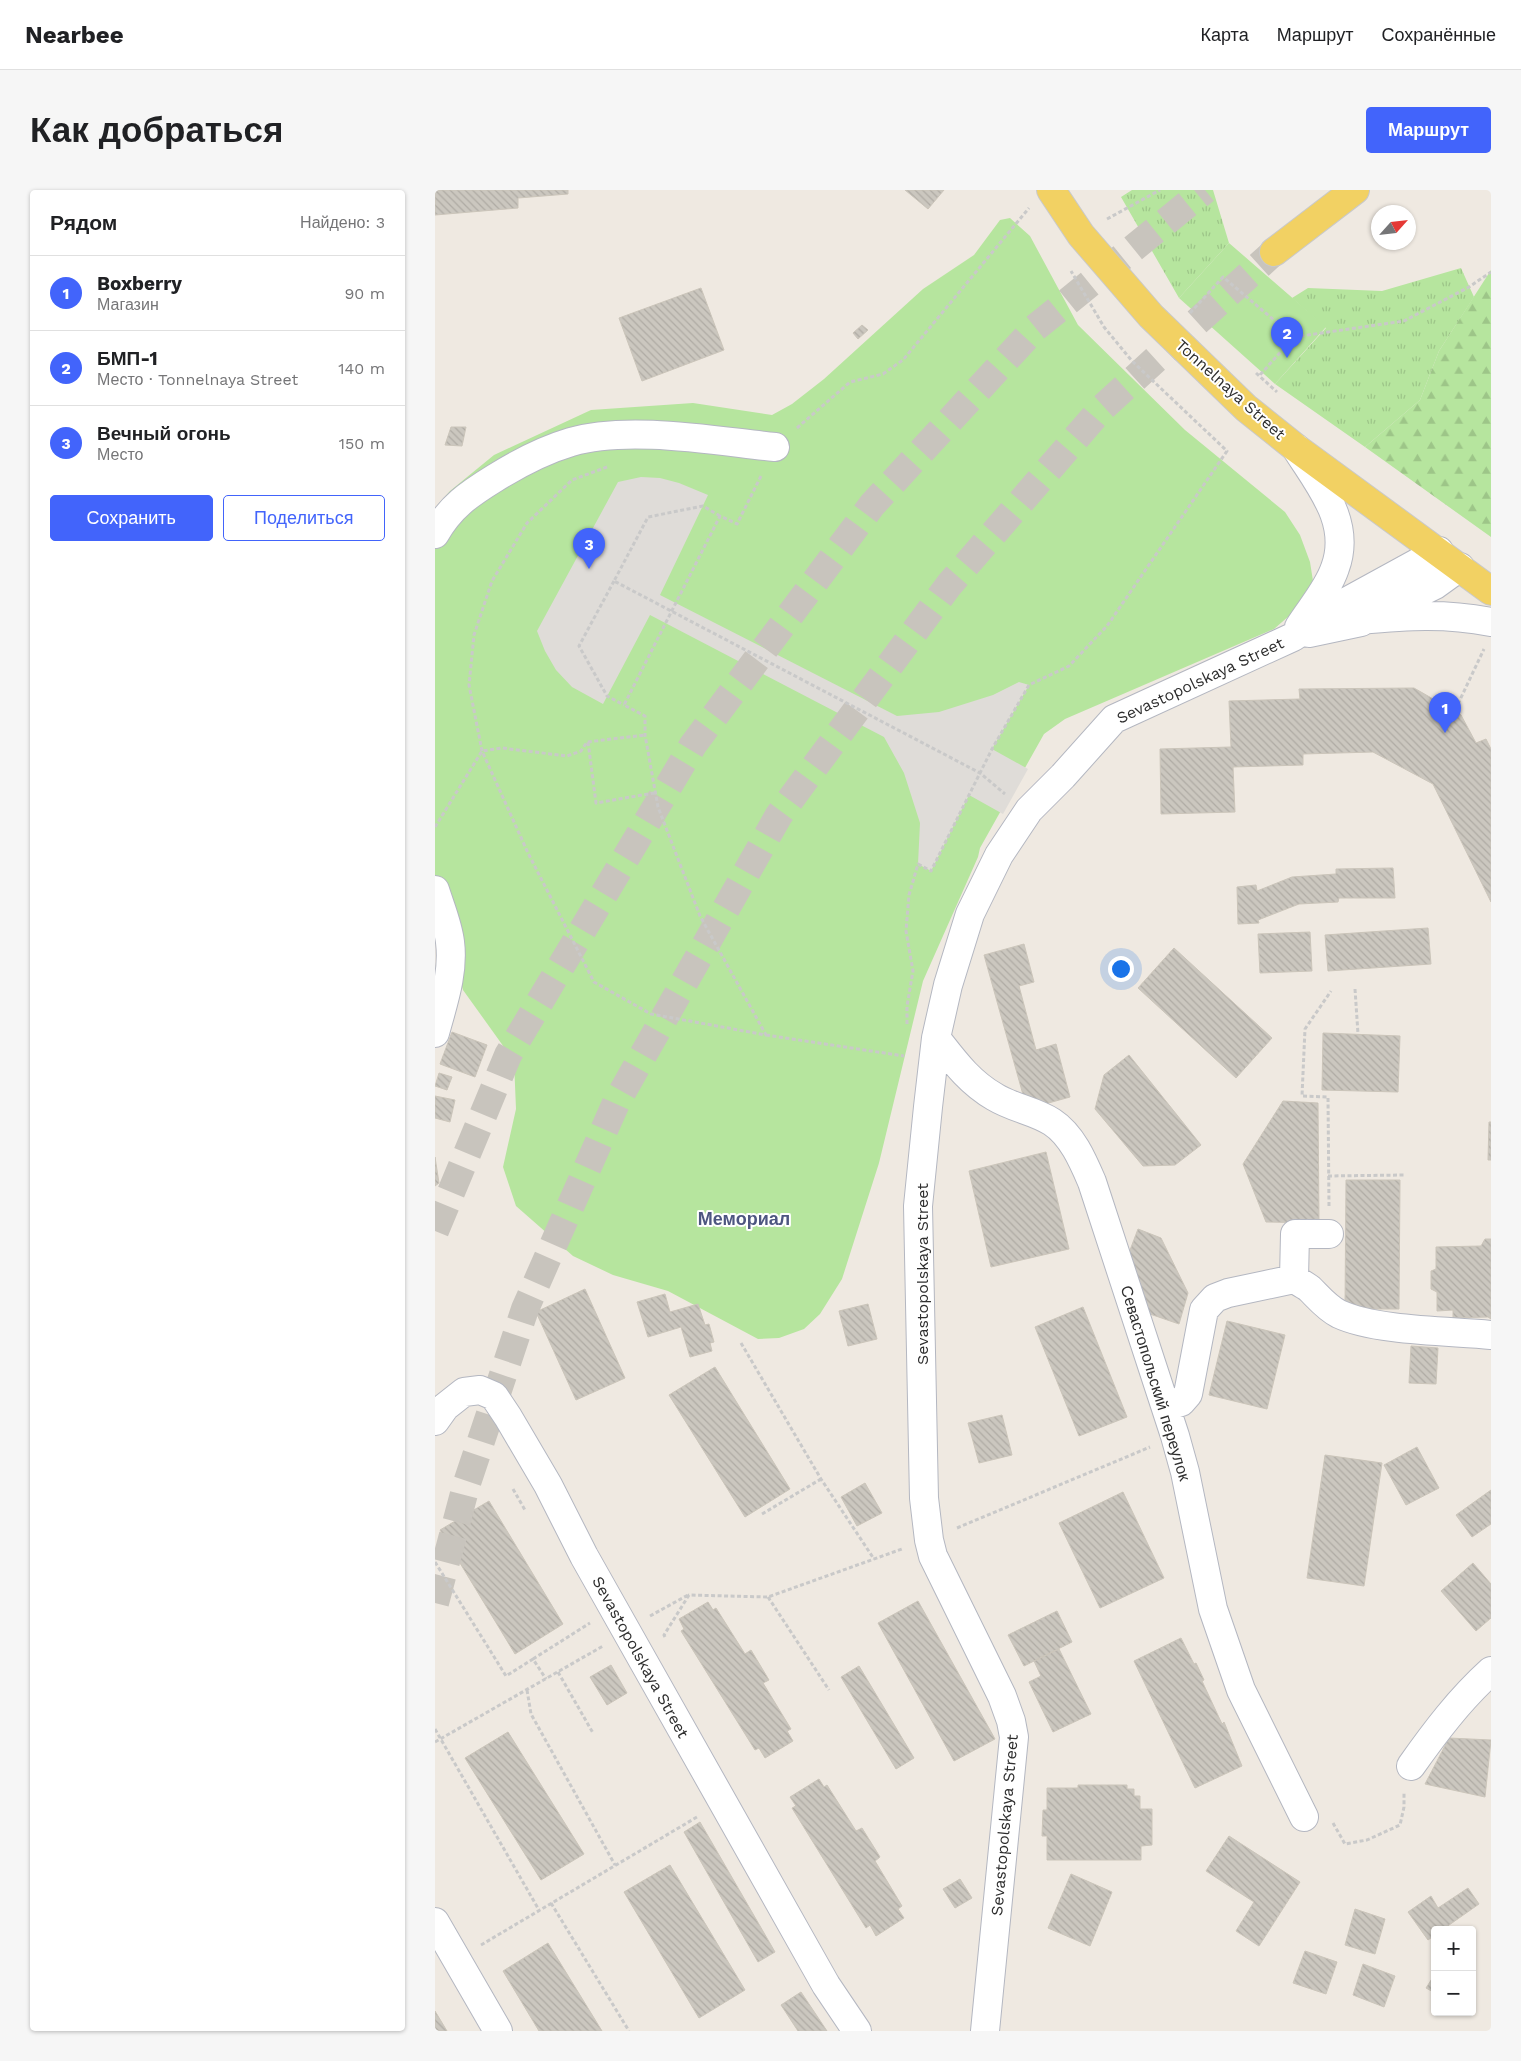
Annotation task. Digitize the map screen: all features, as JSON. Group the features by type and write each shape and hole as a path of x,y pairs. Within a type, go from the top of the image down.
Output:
{"main road":[{"name":"Tonnelnaya Street","path":"1051,190 1081,235 1151,316 1246,408 1296,448 1450,559 1491,591"},
{"path":"1274,252 1355,190"}],"street":[{"path":"435,534 445,516 475,491 522,461 571,442 615,435 671,436 775,447"},
{"name":"Sevastopolskaya Street","path":"1293,637 1335,569 1341,542 1335,513 1296,448"},
{"name":"Sevastopolskaya Street","path":"1360,620 1435,585 1450,559"},
{"name":"Sevastopolskaya Street","path":"985,2031 1014,1737 1011,1721 1002,1696 933,1556 924,1498 918,1206 936,1038 947,984 970,914 999,855 1029,810 1063,776 1114,719 1293,637 1344,603 1450,559"},
{"name":"Sevastopolskaya Street","path":"1293,637 1360,620 1418,615 1466,617 1489,633"},
{"path":"435,1033 449,981 451,960 450,940 437,896"},
{"name":"Севастопольский переулок","path":"936,1038 967,1078 996,1098 1052,1122 1067,1137 1081,1156 1092,1182 1175,1436 1185,1472 1213,1609 1241,1690 1304,1817"},
{"path":"1293,1279 1295,1234 1329,1234"},
{"path":"1166,1407 1181,1402 1188,1394 1204,1310 1215,1298 1228,1293 1293,1279 1309,1288 1321,1302 1337,1313 1353,1320 1399,1327 1491,1335"},
{"name":"Sevastopolskaya Street","path":"435,1421 445,1407 464,1392 480,1390 493,1396 508,1417 548,1485 584,1556 827,1985 857,2031"},
{"path":"1411,1766 1435,1732 1491,1671"},
{"path":"435,1922 497,2031"}],"path":[{"path":"1102,222 1160,190"},
{"path":"766,1035 700,916 658,807 645,735 645,716 607,696 579,646 648,517 703,506 737,524 775,447 849,382 883,374 903,360 1031,206 1036,214"},
{"path":"911,965 906,931 909,895 918,864 931,871 980,773 1029,685 1069,666 1107,626 1227,451 1132,361 1104,327 1070,270"},
{"path":"1259,376 1294,337 1404,321 1469,287 1491,272"},
{"path":"1189,314 1223,277 1294,337"},
{"path":"1182,307 1196,320"},
{"path":"1252,370 1281,396"},
{"path":"613,464 572,480 527,523 492,581 474,635 469,685 483,751 528,853 594,982 651,1014 766,1035 907,1057"},
{"path":"624,704 720,516"},
{"path":"614,581 980,773"},
{"path":"1458,704 1489,633"},
{"path":"435,827 483,751 502,748 567,756 581,751 587,742 645,735"},
{"path":"587,742 596,803 654,793"},
{"path":"1355,989 1358,1034"},
{"path":"1329,1234 1328,1097 1302,1096 1305,1029 1331,991"},
{"path":"1328,1176 1404,1175"},
{"path":"741,1343 821,1479 874,1559"},
{"path":"955,1529 1175,1436"},
{"path":"762,1514 821,1479"},
{"path":"435,1742 689,1595 767,1597 906,1547"},
{"path":"435,1562 506,1676 592,1622"},
{"path":"669,1644 664,1635 689,1595"},
{"path":"767,1597 829,1690"},
{"path":"533,1659 546,1679"},
{"path":"558,1672 593,1733"},
{"path":"527,1690 531,1714 615,1865"},
{"path":"435,1729 539,1910"},
{"path":"1332,1821 1345,1844 1367,1840 1400,1825 1404,1807 1404,1789 1411,1766"},
{"path":"456,1959 723,1802"},
{"path":"551,1903 629,2031"}],"green space":[{"path":"1132,190 1213,190 1229,243 1179,298 1121,197"},
{"path":"1010,218 1030,236 1078,325 1185,430 1285,512 1300,535 1310,562 1313,581 1305,602 1274,629 1065,719 1044,734 980,848 978,857 923,981 879,1163 842,1279 820,1314 804,1329 779,1338 758,1339 668,1291 613,1275 573,1256 516,1206 503,1167 516,1109 514,1061 463,990 445,927 435,908 435,508 450,491 494,455 591,410 693,403 772,415 792,404 824,379 923,289 974,255 1000,220"},
{"path":"1229,243 1326,327 1275,384 1179,298"},
{"path":"1461,268 1474,297 1439,351 1420,400 1365,447 1275,384 1326,328 1292,298 1308,288 1382,291"},
{"path":"1491,270 1491,537 1365,447 1420,400 1439,351"}],"shaded area":[{"path":"641,477 660,478 679,483 708,495 660,595 897,716 939,712 993,695 1019,682 1029,685 992,749 1028,769 1003,814 969,795 931,871 918,864 920,823 904,773 884,737 650,615 603,704 572,687 556,670 545,651 537,631 618,482"}],"building":[{"path":"435,190 568,190 568,194 518,198 518,208 435,215"},
{"path":"905,190 944,190 928,209"},
{"path":"701,288 724,350 642,381 619,318"},
{"path":"862,325 868,330 858,339 853,333"},
{"path":"451,427 466,427 462,446 445,445"},
{"path":"1414,688 1461,715 1476,743 1486,739 1491,749 1491,902 1433,784 1373,752 1303,754 1303,765 1233,767 1235,812 1161,814 1160,749 1231,747 1229,701 1300,699 1299,689"},
{"path":"1393,868 1395,898 1339,898 1338,902 1299,904 1258,920 1259,923 1238,924 1237,887 1256,885 1257,891 1292,877 1336,874 1336,869"},
{"path":"1428,928 1431,964 1328,971 1325,935"},
{"path":"1310,932 1312,971 1260,973 1258,934"},
{"path":"1024,944 1034,982 1019,986 1036,1050 1056,1044 1070,1097 1027,1109 984,955"},
{"path":"1174,948 1272,1038 1236,1078 1138,988"},
{"path":"452,1032 487,1045 475,1077 440,1064"},
{"path":"1323,1033 1400,1036 1398,1092 1322,1090"},
{"path":"1129,1055 1201,1145 1175,1165 1143,1166 1095,1109 1104,1075"},
{"path":"439,1073 452,1077 447,1090 435,1086"},
{"path":"435,1096 455,1100 450,1122 435,1118"},
{"path":"1283,1101 1318,1103 1319,1223 1266,1222 1243,1164"},
{"path":"1489,1122 1491,1122 1491,1160 1488,1160"},
{"path":"1046,1152 1069,1249 991,1267 969,1171"},
{"path":"435,1157 439,1183 435,1186"},
{"path":"1346,1180 1400,1180 1399,1309 1345,1309"},
{"path":"1138,1229 1161,1238 1188,1293 1179,1324 1147,1313 1149,1306 1142,1303 1137,1293 1141,1282 1130,1278 1124,1266"},
{"path":"1485,1239 1491,1239 1491,1319 1488,1317 1453,1318 1453,1310 1437,1311 1437,1292 1431,1289 1431,1271 1436,1269 1436,1247 1481,1246"},
{"path":"585,1289 625,1378 576,1400 536,1312"},
{"path":"665,1294 670,1312 698,1304 705,1325 709,1324 714,1342 710,1343 712,1351 690,1357 681,1327 648,1337 637,1302"},
{"path":"868,1304 877,1339 848,1346 839,1311"},
{"path":"1083,1307 1127,1417 1079,1436 1035,1327"},
{"path":"1227,1321 1285,1335 1267,1409 1209,1395"},
{"path":"1411,1346 1438,1348 1436,1384 1409,1383"},
{"path":"715,1367 790,1489 745,1517 669,1395"},
{"path":"1002,1415 1012,1455 979,1463 968,1423"},
{"path":"1417,1447 1439,1488 1406,1505 1384,1465"},
{"path":"1325,1455 1382,1463 1364,1586 1307,1578"},
{"path":"865,1483 882,1513 857,1526 841,1497"},
{"path":"1491,1490 1491,1524 1472,1537 1456,1515"},
{"path":"1123,1492 1164,1578 1100,1608 1059,1523"},
{"path":"489,1501 563,1624 515,1654 440,1530"},
{"path":"1473,1563 1491,1584 1491,1618 1476,1631 1441,1591"},
{"path":"918,1601 995,1739 954,1761 878,1623"},
{"path":"708,1602 713,1610 716,1608 745,1654 751,1650 769,1680 763,1683 791,1729 787,1731 793,1741 765,1758 759,1748 755,1750 681,1631 684,1629 679,1619"},
{"path":"1057,1611 1072,1642 1024,1666 1008,1635"},
{"path":"1181,1638 1194,1664 1196,1663 1204,1680 1202,1681 1222,1724 1224,1722 1242,1766 1195,1788 1134,1661"},
{"path":"1059,1649 1091,1714 1053,1732 1029,1682 1041,1676 1034,1661"},
{"path":"611,1665 627,1693 607,1705 590,1677"},
{"path":"859,1666 914,1758 896,1769 841,1677"},
{"path":"508,1732 584,1854 541,1880 465,1758"},
{"path":"1449,1738 1491,1740 1485,1797 1425,1784"},
{"path":"819,1779 824,1787 827,1785 856,1831 862,1828 880,1857 875,1861 902,1906 898,1909 904,1918 876,1936 870,1925 866,1928 792,1808 796,1806 790,1797"},
{"path":"1078,1785 1127,1785 1127,1789 1134,1789 1134,1796 1140,1796 1140,1809 1152,1809 1152,1845 1141,1846 1141,1860 1047,1860 1047,1836 1042,1836 1043,1810 1047,1810 1047,1788 1078,1788"},
{"path":"700,1822 775,1952 758,1962 684,1832"},
{"path":"1229,1836 1300,1882 1259,1946 1236,1931 1254,1902 1206,1871"},
{"path":"670,1865 745,1990 699,2018 624,1892"},
{"path":"1071,1874 1112,1892 1090,1946 1048,1928"},
{"path":"960,1879 972,1898 955,1908 943,1889"},
{"path":"1468,1888 1479,1904 1448,1926 1431,1926 1431,1938 1428,1940 1408,1912 1431,1896 1438,1908"},
{"path":"1355,1909 1385,1919 1375,1954 1345,1945"},
{"path":"548,1943 602,2031 539,2031 503,1971"},
{"path":"1305,1951 1337,1962 1326,1994 1293,1983"},
{"path":"1363,1964 1395,1976 1384,2007 1353,1995"},
{"path":"1431,1980 1431,1991 1426,1988"},
{"path":"801,1992 827,2031 798,2031 781,2005"},
{"path":"435,2011 447,2031 435,2031"}],"tunnel":[{"path":"435,1231 508,1055 693,745 872,505 1035,328 1205,190"},
{"path":"435,1603 466,1486 525,1309 616,1103 779,815 949,585 1101,409 1274,252"}],"place":[{"name":"БМП-1","path":"1287,358"},
{"name":"Вечный огонь","path":"589,569"},
{"name":"Boxberry","path":"1445,733"}],"district":[{"name":"Мемориал","path":"744,1219"}]}
